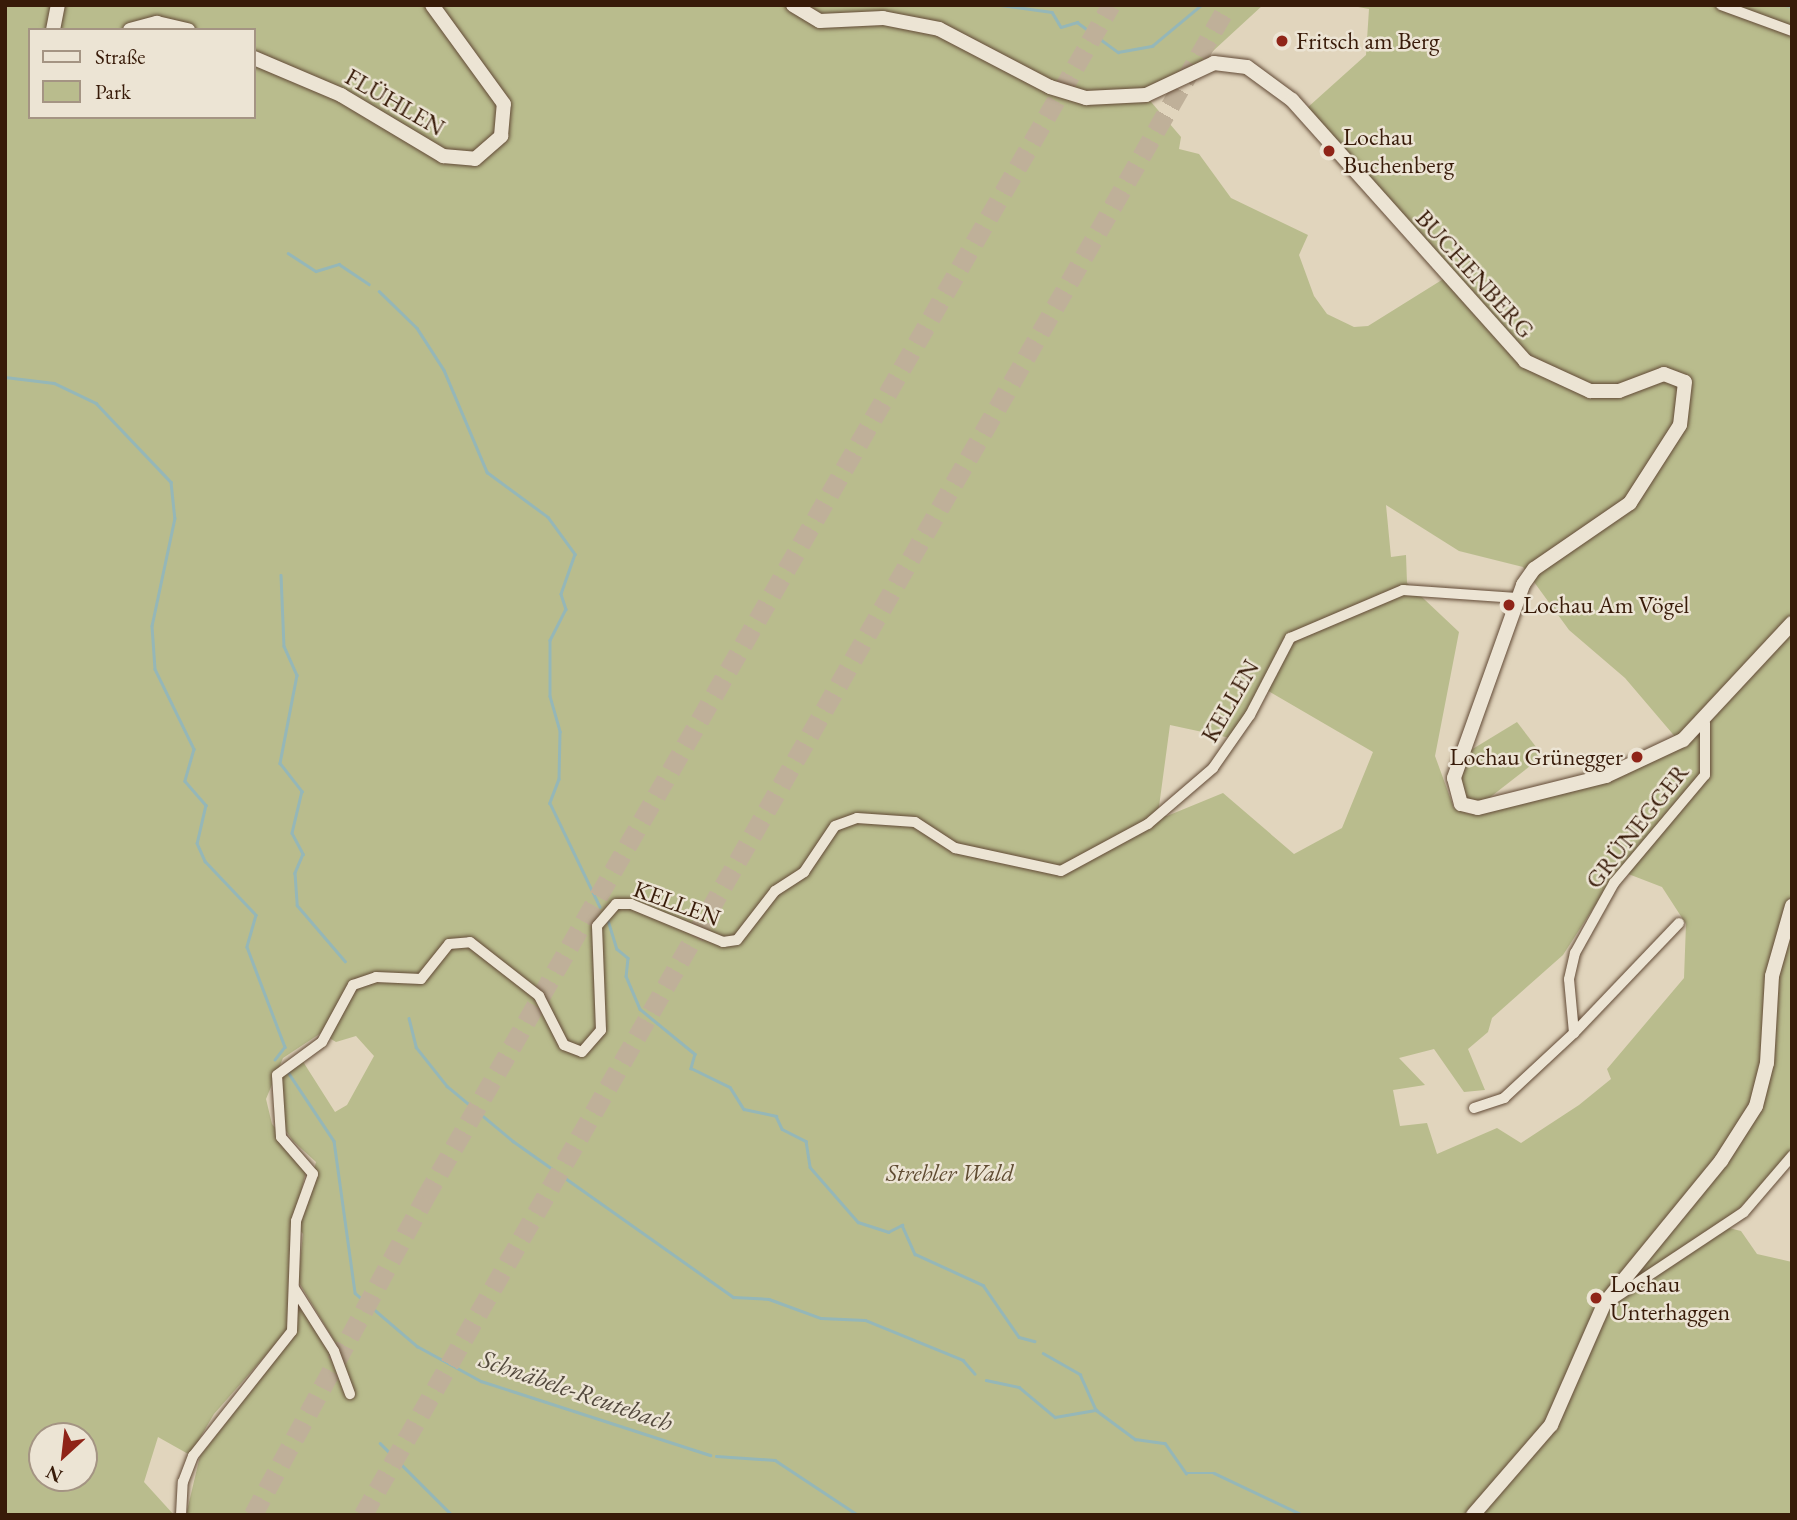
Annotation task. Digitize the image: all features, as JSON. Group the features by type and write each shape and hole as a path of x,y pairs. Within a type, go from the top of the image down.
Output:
{"street":[{"path":"52,28 58,5"},
{"name":"FLÜHLEN","path":"256,59 341,95 449,159 482,156 504,127 500,94 432,5"},
{"name":"BUCHENBERG","path":"793,5 820,21 883,18 939,29 1068,94 1146,95 1214,63 1259,73 1292,100 1518,356 1590,391 1619,391 1664,374 1685,382 1680,425 1648,479 1626,508 1534,569 1517,598"},
{"path":"1721,5 1792,31"},
{"path":"138,28 157,23 179,28"},
{"name":"KELLEN","path":"294,1288 296,1222 313,1174 281,1137 277,1075 322,1042 343,998 360,981 421,979 449,944 470,942 538,996 564,1045 582,1052 601,1030 596,937 608,908 631,904 723,942 737,940 775,891 804,872 835,826 857,818 915,822 955,848 1054,871 1069,868 1147,824 1213,768 1251,715 1283,645 1403,590 1517,598"},
{"path":"1517,598 1454,778 1454,795 1465,806 1606,776 1705,723 1792,623"},
{"name":"GRÜNEGGER","path":"1574,1032 1569,979 1575,953 1614,883 1705,775 1705,723"},
{"path":"1473,1515 1562,1407 1604,1304 1721,1161 1756,1106 1767,1063 1772,976 1792,906"},
{"path":"1474,1108 1504,1098 1574,1032 1679,923"},
{"path":"1604,1304 1744,1212 1792,1156"},
{"path":"294,1288 334,1351 350,1394"},
{"path":"181,1515 183,1482 193,1456 292,1331 294,1288"}],"green space":[{"name":"Strehler Wald","path":"5,5 1263,5 1188,74 1146,96 1181,137 1179,149 1199,154 1231,198 1308,235 1299,255 1314,296 1327,314 1354,327 1368,326 1445,278 1307,108 1366,55 1369,9 1347,5 1792,5 1792,906 1776,978 1792,919 1792,1156 1721,1226 1741,1231 1757,1254 1792,1262 1792,1515 186,1515 200,1456 284,1349 296,1305 341,1352 298,1281 303,1234 298,1227 316,1162 293,1141 274,1113 274,1099 281,1074 302,1060 335,1112 347,1105 374,1056 356,1036 336,1042 321,1033 283,1058 266,1099 272,1124 307,1166 292,1232 287,1331 214,1414 190,1455 158,1437 144,1482 174,1515 5,1515","holes":["1386,505 1459,551 1523,567 1569,630 1625,678 1677,739 1602,782 1469,814 1454,808 1435,756 1459,632 1407,583 1406,555 1391,557","1265,689 1373,752 1342,828 1294,854 1223,793 1167,816 1158,814 1170,725 1235,739","1618,870 1662,887 1686,924 1684,978 1607,1069 1611,1079 1579,1105 1521,1143 1497,1128 1437,1154 1427,1123 1400,1126 1393,1090 1425,1085 1399,1058 1434,1049 1464,1092 1485,1090 1468,1049 1488,1032 1492,1018 1563,955"]},
{"path":"1517,722 1543,756 1484,802 1466,801 1458,788 1471,750"}],"waterway":[{"path":"1001,5 1052,12 1061,27 1077,22 1118,52 1152,46 1201,5"},
{"path":"1785,5 1792,6"},
{"path":"288,253 316,271 339,264 369,284"},
{"path":"379,291 417,328 444,370 487,472 548,517 575,554 561,594 566,609 550,640 550,696 560,732 559,779 550,803 600,907"},
{"name":"Schnäbele-Reutebach","path":"5,377 54,383 96,403 171,482 175,518 152,626 155,669 194,749 185,781 206,805 197,843 205,861 256,915 247,947 285,1047 275,1060"},
{"path":"281,575 284,646 297,675 280,763 302,791 292,833 303,854 295,873 297,905 345,961"},
{"path":"608,920 617,949 628,958 626,976 640,1009 695,1054 691,1068 730,1087 744,1109 776,1116 782,1129 806,1141 810,1167 858,1222 888,1232 902,1225 915,1254 983,1285 1019,1337 1034,1341"},
{"path":"409,1018 416,1047 447,1086 513,1141 733,1297 769,1299 821,1318 865,1320 963,1360 975,1374"},
{"name":"Schnäbele-Reutebach","path":"288,1072 334,1141 355,1293 417,1346 481,1381 710,1455"},
{"path":"1043,1353 1080,1374 1096,1410 1135,1439 1165,1443 1186,1473 1214,1473 1303,1515"},
{"path":"986,1380 1019,1387 1055,1417 1096,1410"},
{"path":"380,1443 452,1515"},
{"name":"Schnäbele-Reutebach","path":"716,1456 775,1460 858,1515"}],"tunnel":[{"path":"253,1515 425,1198 1111,5"},
{"path":"363,1515 1228,5"}],"place":[{"name":"Fritsch am Berg","path":"1282,41"},
{"name":"Lochau Buchenberg","path":"1329,151"},
{"name":"Lochau Am Vögel","path":"1509,605"},
{"name":"Lochau Grünegger","path":"1637,757"},
{"name":"Lochau Unterhaggen","path":"1596,1298"}]}
